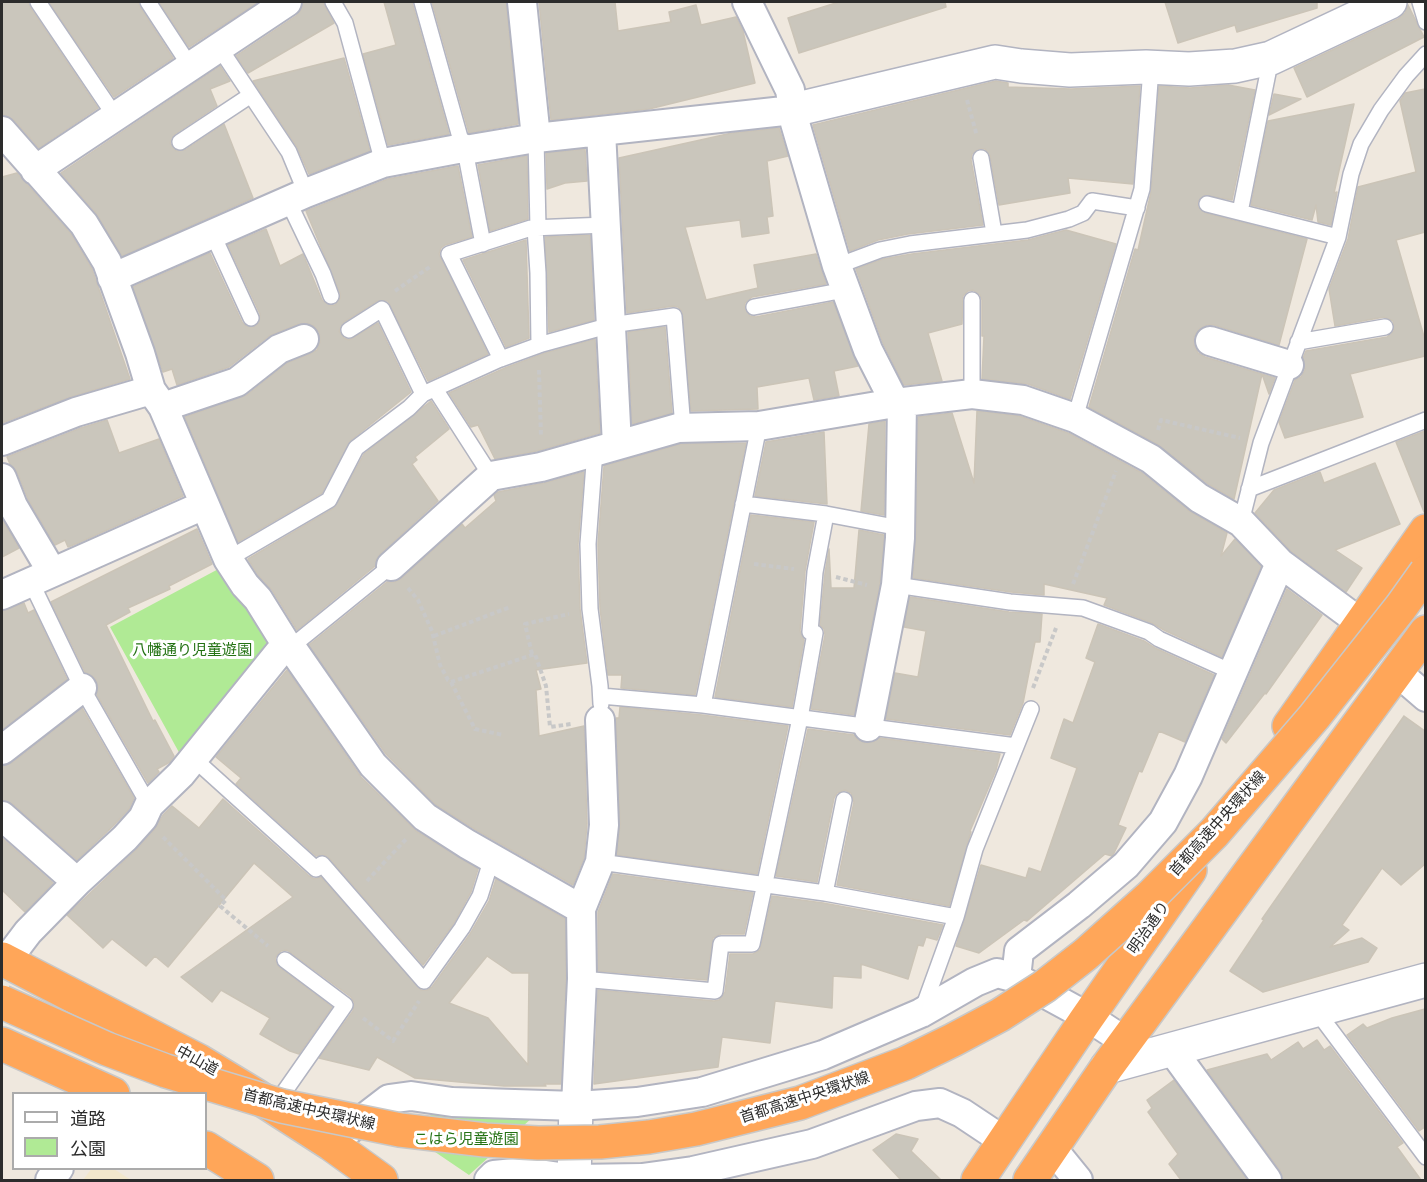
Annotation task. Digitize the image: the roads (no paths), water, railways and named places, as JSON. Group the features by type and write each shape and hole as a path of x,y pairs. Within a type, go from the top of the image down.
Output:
{"highway":[{"name":"明治通り","path":"978,1180 1088,1017 1425,531"},
{"name":"首都高速中央環状線","path":"2,1002 107,1049 166,1071 282,1106 400,1130 485,1140 538,1143 600,1142 696,1129 800,1103 906,1063 953,1040 1000,1015 1045,986 1086,954 1151,896 1214,833 1314,717 1401,607 1425,572"},
{"name":"首都高速中央環状線","path":"207,1093 282,1114 401,1139 538,1151 600,1150 698,1138 792,1114 859,1091 957,1048 1050,992 1090,962 1156,903 1217,841 1318,723 1407,612 1425,585"},
{"path":"1030,1180 1116,1055 1425,632"},
{"name":"中山道","path":"4,960 199,1061 331,1144 381,1180"},
{"name":"首都高速中央環状線","path":"2,1010 104,1056 203,1092"},
{"path":"2,1044 109,1092"},
{"path":"207,1149 257,1180"}],"street":[{"path":"19,162 115,116 287,2"},
{"path":"522,2 536,138"},
{"path":"747,2 790,90 795,123 841,278 868,350 898,403 900,528 896,585 868,727"},
{"path":"112,278 297,197 383,163 536,138 794,110 995,62 1070,70 1189,69 1235,66 1271,58 1390,2"},
{"path":"2,131 19,162 84,224 106,262 157,399 228,559 373,765 425,818 581,909"},
{"path":"601,131 611,325 606,448"},
{"path":"2,441 76,412 157,399 237,382 279,349 304,339"},
{"path":"1210,341 1294,354"},
{"path":"391,566 491,476 541,466 683,428 759,426 898,403 972,394 1023,400 1075,418 1151,459 1199,498 1241,522 1280,563 1361,623"},
{"path":"2,478 41,577"},
{"path":"2,595 204,506"},
{"path":"1016,978 1019,951 1126,865 1163,822 1188,776 1280,563"},
{"path":"4,960 77,882 125,838 289,646"},
{"path":"1397,672 1425,698"},
{"path":"2,750 82,688"},
{"path":"574,1179 582,979 581,909 600,862 604,825 601,708"},
{"path":"2,816 77,882"},
{"path":"331,1144 389,1099 411,1096 452,1102 576,1106 637,1102 702,1092 823,1055 921,1013 975,982 997,973 1016,978 1088,1017 1116,1055 1172,1050 1425,980"},
{"path":"1172,1050 1267,1180"},
{"path":"823,1055 864,1123"},
{"path":"489,1180 494,1175 525,1172 574,1179 642,1178 693,1171 812,1144 864,1123 916,1106 940,1103 962,1113 1004,1142"},
{"path":"1052,1148 1078,1180"}],"lane":[{"path":"38,2 115,116"},
{"path":"148,2 190,66"},
{"path":"333,2 345,23 383,163"},
{"path":"422,2 464,149 483,244"},
{"path":"1420,2 1425,22"},
{"path":"219,47 289,152 297,197 331,296"},
{"path":"1241,522 1261,443 1338,237 1351,174 1361,144 1381,110 1406,75 1425,54"},
{"path":"1240,212 1271,58"},
{"path":"1075,418 1142,189 1151,68"},
{"path":"180,142 251,95"},
{"path":"536,138 539,345"},
{"path":"981,158 994,233"},
{"path":"754,307 841,278 880,250 910,244 1027,230 1083,213 1092,201 1137,208"},
{"path":"1207,204 1338,237"},
{"path":"501,358 449,254 537,228 606,225"},
{"path":"213,235 251,318"},
{"path":"972,300 972,394"},
{"path":"349,330 382,309 429,391 491,476"},
{"path":"228,559 329,500 356,448 429,391 501,358 539,345 611,325 674,316 683,428"},
{"path":"1294,354 1386,327"},
{"path":"1249,489 1425,420"},
{"path":"703,705 759,426"},
{"path":"606,448 588,544 590,609 601,708 703,705 1016,746"},
{"path":"743,504 826,514 900,528"},
{"path":"582,979 715,991 721,944 752,944 800,718 815,633 810,632 815,572 826,514"},
{"path":"289,646 391,566"},
{"path":"41,577 82,688 146,812"},
{"path":"896,585 1010,602 1083,608 1149,632 1159,639 1232,672"},
{"path":"921,1013 956,917 975,849 1031,710"},
{"path":"194,758 316,869 322,864 424,981 462,928 480,896 492,858"},
{"path":"825,893 844,800"},
{"path":"600,862 825,893 956,917"},
{"path":"274,1108 345,1005 285,960"},
{"path":"1315,1009 1425,1157"}],"park label":[{"name":"八幡通り児童遊園","path":"192,651"},
{"name":"こはら児童遊園","path":"466,1140"}]}
